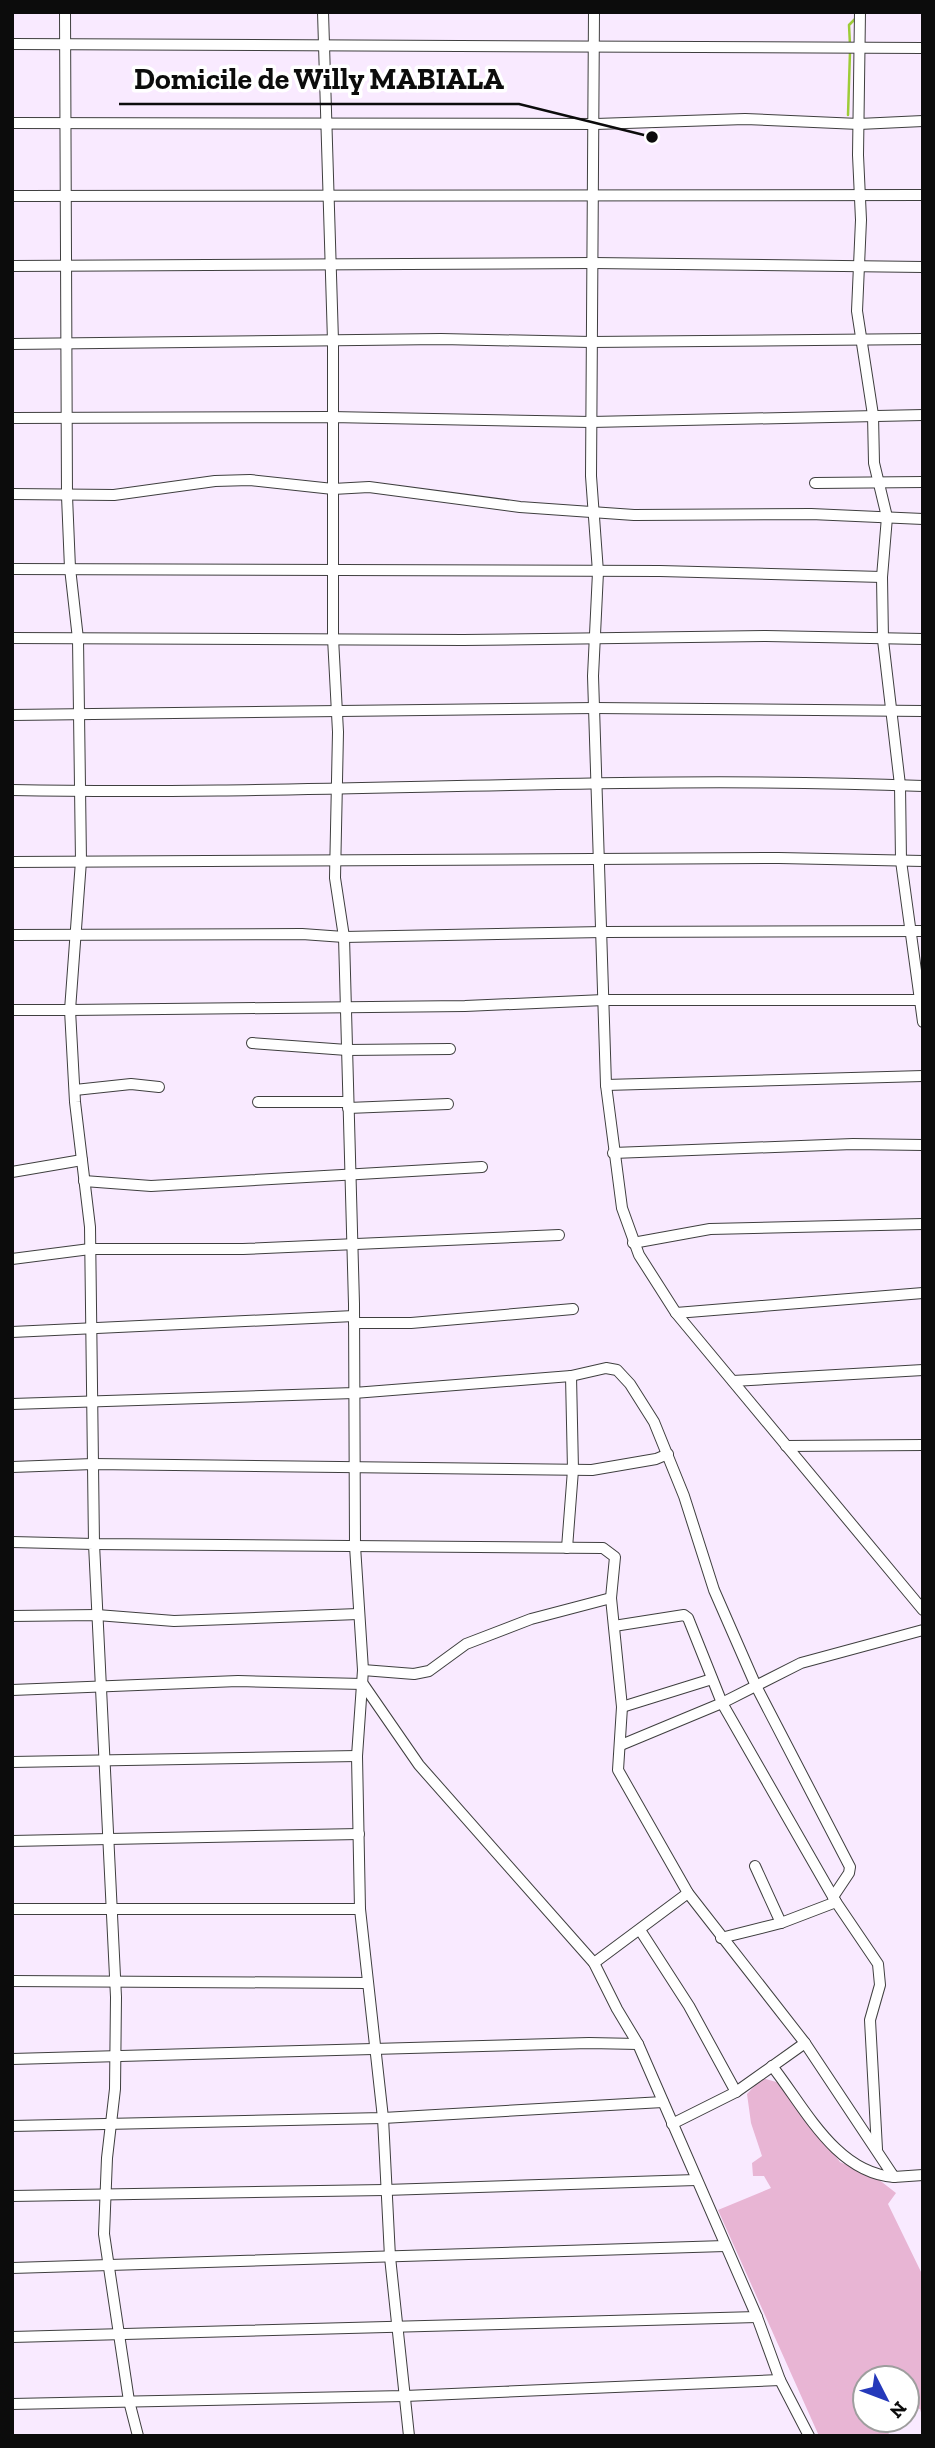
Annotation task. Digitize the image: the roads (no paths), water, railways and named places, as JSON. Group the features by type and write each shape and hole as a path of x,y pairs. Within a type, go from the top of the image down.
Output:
{"street":[{"path":"65,12 67,496 70,568 78,639 81,861 70,1010 90,1249 94,1544 115,1982 113,2125 107,2158 104,2234 129,2400 138,2436"},
{"path":"323,12 333,341 333,638 338,788 335,862 337,902 344,937 354,1319 355,1546 363,1670 357,1756 360,1909 383,2119 390,2257 409,2436"},
{"path":"594,12 596,124 591,422 592,511 598,572 595,708 606,1085 622,1208 639,1255 676,1313 923,1610"},
{"path":"860,12 858,48 862,194 857,267 860,339 873,415 874,463 887,517 882,577 883,640 900,785 901,861 917,931 923,1021"},
{"path":"12,44 923,48"},
{"path":"12,123 596,124 744,119 859,124 923,121"},
{"path":"12,196 923,195"},
{"path":"12,266 593,263 923,267"},
{"path":"12,344 923,339"},
{"path":"12,418 331,417 591,422 923,415"},
{"path":"12,494 114,495 215,481 250,480 333,489 369,487 520,507 634,515 743,513 923,519"},
{"path":"815,483 923,482"},
{"path":"12,569 598,572 882,577"},
{"path":"12,638 595,639 766,636 923,639"},
{"path":"12,715 595,708 923,711"},
{"path":"12,790 598,784 923,786"},
{"path":"12,862 779,858 923,861"},
{"path":"12,935 302,934 344,937 603,932 917,931"},
{"path":"12,1010 465,1006 604,1000 920,1000"},
{"path":"252,1043 347,1050 450,1049"},
{"path":"606,1085 923,1076"},
{"path":"75,1090 131,1084 159,1087"},
{"path":"258,1102 447,1104"},
{"path":"613,1153 853,1144 923,1146"},
{"path":"12,1172 82,1160"},
{"path":"84,1181 151,1186 482,1167"},
{"path":"633,1242 710,1229 923,1224"},
{"path":"12,1259 90,1249 243,1250 559,1235"},
{"path":"676,1313 923,1293"},
{"path":"12,1332 354,1319 411,1323 573,1309"},
{"path":"12,1404 92,1399 354,1393 571,1376 606,1368 617,1370 630,1384 654,1422 668,1454 714,1590 756,1686 850,1867 834,1899 781,1923 720,1938"},
{"path":"733,1381 923,1370"},
{"path":"567,1548 573,1470 571,1376"},
{"path":"786,1446 923,1445"},
{"path":"12,1467 93,1464 354,1469 466,1466 573,1470 627,1465 668,1454"},
{"path":"12,1542 603,1548 610,1551 615,1557 611,1598 622,1707 618,1770 688,1893 720,1938 805,2043 894,2176"},
{"path":"363,1670 414,1674 429,1671 466,1644 531,1619 611,1598"},
{"path":"12,1616 97,1615 174,1621 359,1614"},
{"path":"614,1626 684,1615 690,1621 722,1703 834,1899 878,1964 880,1984 870,2033 877,2149"},
{"path":"621,1745 722,1703 802,1663 923,1630"},
{"path":"622,1707 712,1678"},
{"path":"12,1690 238,1681 363,1684"},
{"path":"363,1684 419,1765 594,1962 638,2044 757,2316 780,2380 809,2436"},
{"path":"12,1762 104,1763 357,1756"},
{"path":"12,1841 359,1834"},
{"path":"755,1866 781,1923"},
{"path":"594,1962 688,1893"},
{"path":"12,1909 360,1909"},
{"path":"640,1930 689,2006 736,2092"},
{"path":"12,1981 366,1983"},
{"path":"12,2059 589,2043 638,2044"},
{"path":"672,2124 736,2092 805,2043"},
{"path":"772,2066 838,2152 860,2169 894,2176 923,2175"},
{"path":"12,2126 383,2119 663,2102"},
{"path":"12,2196 106,2192 385,2190 696,2180"},
{"path":"12,2268 725,2246"},
{"path":"12,2337 757,2316"},
{"path":"12,2404 405,2396 780,2380"}],"waterway":[{"path":"850,45 849,25 857,17"},
{"path":"848,115 850,52"}],"place":[{"name":"Domicile de Willy MABIALA","path":"652,137"}]}
